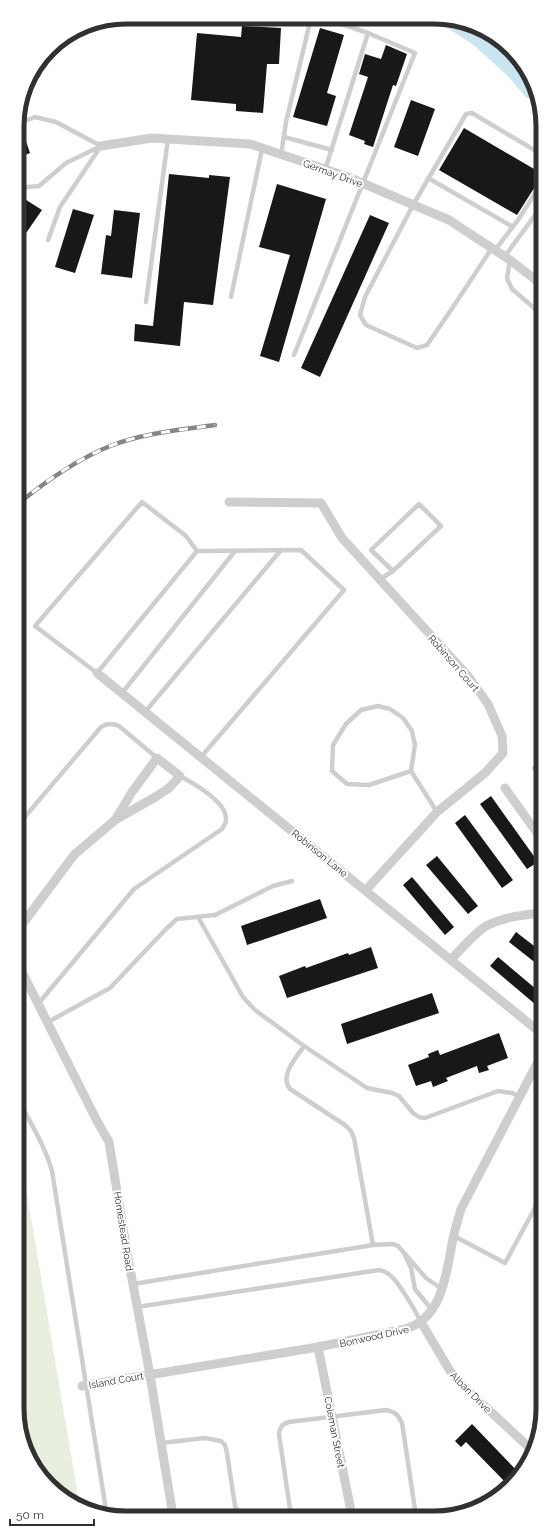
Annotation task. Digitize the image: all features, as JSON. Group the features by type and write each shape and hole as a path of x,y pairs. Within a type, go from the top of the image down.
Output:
{"street":[{"name":"Germay Drive","path":"101,146 152,138 250,144 363,184 449,220 536,277"},
{"name":"Robinson Court","path":"229,502 321,504 342,538 468,676 488,704 502,736 503,753 485,773 437,812 366,890"},
{"name":"Robinson Lane","path":"97,673 536,1029"},
{"path":"24,922 74,855 115,820 169,788 180,776 157,758 132,792 115,820"},
{"path":"505,788 536,832"},
{"path":"451,960 468,942 488,925 517,915 536,914"},
{"name":"Homestead Road","path":"24,976 109,1142 150,1374 172,1511"},
{"name":"Bonwood Drive","path":"150,1374 318,1347 405,1330 414,1327 421,1322 432,1310 446,1278 454,1232 461,1209 536,1068"},
{"name":"Alban Drive","path":"421,1322 450,1370 464,1386 529,1447"},
{"name":"Coleman Street","path":"318,1347 351,1511"},
{"name":"Island Court","path":"84,1386 150,1374"}],"lane":[{"path":"281,155 286,122 310,24"},
{"path":"294,355 414,53 368,33 342,24"},
{"path":"325,170 368,33"},
{"path":"536,151 472,112 466,114 413,204 365,297 360,315 366,325 417,348 427,344 493,249 513,227 536,192"},
{"path":"24,121 35,117 56,122 101,146"},
{"path":"284,137 332,150"},
{"path":"146,302 168,139"},
{"path":"24,187 39,186 66,163 101,146"},
{"path":"48,240 60,207 101,146"},
{"path":"231,297 262,149"},
{"path":"428,178 513,227"},
{"path":"536,214 507,258 507,278 512,289 536,310"},
{"path":"142,502 186,536 197,551 97,673 35,626 142,502"},
{"path":"379,580 393,571 441,526 419,504 370,550 393,571"},
{"path":"145,712 281,550"},
{"path":"197,551 235,552 300,550 344,590 201,757"},
{"path":"122,693 235,552"},
{"path":"410,771 370,785 347,784 332,771 333,745 346,724 361,710 378,706 390,708 403,718 412,731 415,745 410,771 437,812"},
{"path":"24,818 101,727 106,724 113,723 119,726 157,758"},
{"path":"38,1004 134,889 222,829 226,821 225,813 217,802 202,789 180,776"},
{"path":"48,1022 110,988 166,929 177,920 215,915 273,886 292,881"},
{"path":"198,917 243,997 255,1010 304,1046 367,1088 392,1093 399,1096 418,1117 425,1118 498,1091 512,1093 520,1097"},
{"path":"304,1046 290,1069 286,1078 286,1085 290,1090 346,1125 351,1131 354,1138 373,1246"},
{"path":"24,1110 42,1144 52,1171 84,1386 106,1509"},
{"path":"454,1236 505,1262 536,1206"},
{"path":"133,1284 393,1244 402,1250 426,1278 442,1289"},
{"path":"402,1250 411,1268 415,1289 432,1310"},
{"path":"137,1307 379,1270 391,1276 417,1313 421,1322"},
{"path":"290,1511 279,1434 279,1429 283,1424 332,1416 386,1410 399,1415 402,1423 415,1511"},
{"path":"161,1443 204,1438 221,1441 225,1445 227,1453 235,1506 238,1511"}],"green space":[{"path":"24,1176 78,1499 59,1486 45,1471 29,1442 26,1429 24,1415"}],"building":[{"path":"242,26 281,28 279,64 267,64 263,113 236,111 236,104 191,100 197,33 241,37"},
{"path":"320,28 344,35 327,93 336,96 327,126 293,117"},
{"path":"386,45 407,54 396,86 393,85 373,147 364,144 365,141 349,135 368,77 359,74 365,54 381,59"},
{"path":"411,100 435,109 418,156 394,147"},
{"path":"464,128 536,170 536,185 517,215 439,170"},
{"path":"24,136 30,153 24,155"},
{"path":"169,174 209,178 209,175 230,177 213,305 184,302 180,346 134,341 135,324 153,326"},
{"path":"277,184 326,199 279,362 260,356 290,255 259,247"},
{"path":"24,199 42,210 24,236"},
{"path":"73,209 94,215 75,273 55,267"},
{"path":"114,210 140,213 132,278 101,274 106,235 111,236"},
{"path":"370,215 389,223 320,377 301,368"},
{"path":"491,796 536,859 536,863 527,869 480,804"},
{"path":"465,815 513,880 502,888 455,823"},
{"path":"437,856 478,906 468,914 426,865"},
{"path":"412,877 454,927 445,935 403,885"},
{"path":"320,899 327,918 247,945 241,926"},
{"path":"516,932 536,947 536,963 509,942"},
{"path":"371,947 378,968 287,998 279,976 305,966 306,968 348,953 349,955"},
{"path":"498,957 536,989 536,1005 490,966"},
{"path":"432,993 439,1013 347,1044 341,1024"},
{"path":"499,1033 508,1058 487,1066 489,1070 479,1073 477,1066 446,1078 448,1081 433,1087 431,1081 416,1086 408,1065 429,1057 428,1054 438,1050 440,1055"},
{"path":"472,1424 516,1470 505,1482 466,1442 461,1447 455,1441"}],"waterway":[{"path":"470,31 481,38 514,68 525,81"}],"railway":[{"path":"24,499 62,472 85,458 110,446 148,435 215,425"}]}
